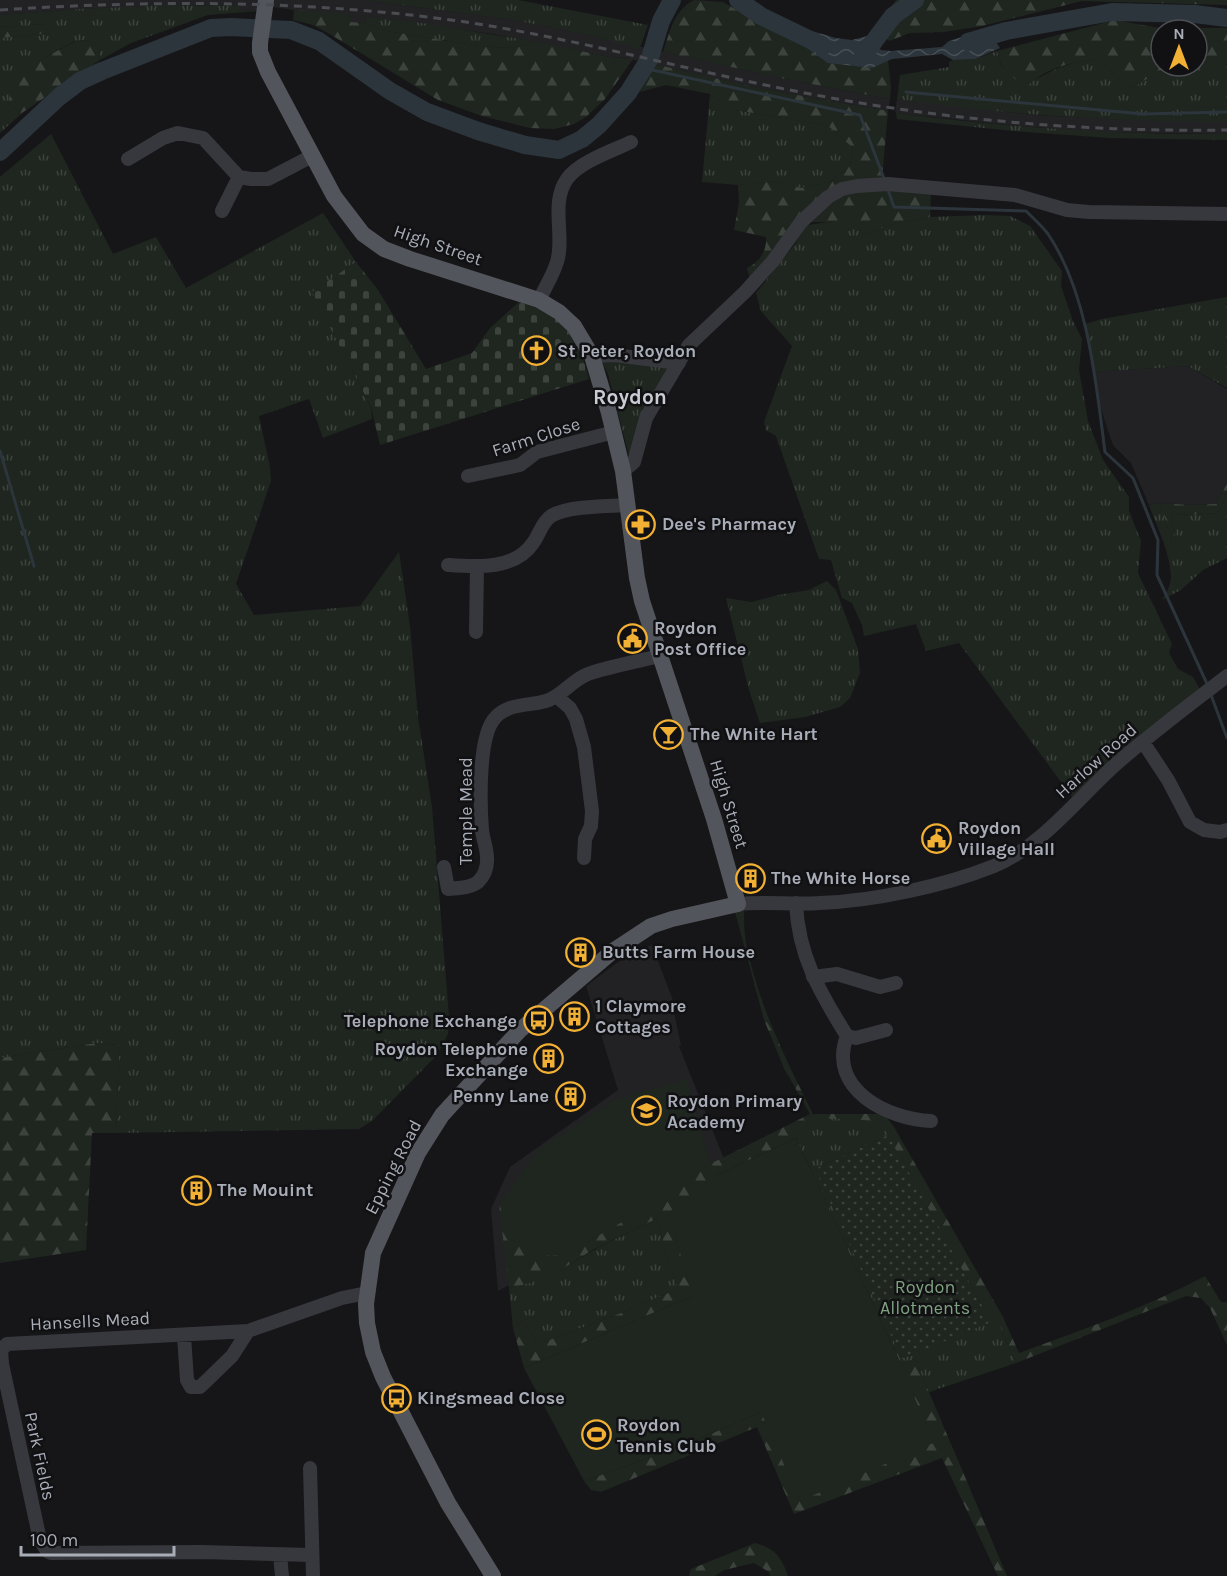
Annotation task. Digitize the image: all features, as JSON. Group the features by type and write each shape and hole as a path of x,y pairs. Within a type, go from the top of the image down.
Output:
{"main road":[{"name":"High Street","path":"265,7 260,52 268,72 312,156 344,209 363,234 384,249 410,259 539,300 568,319 585,342 603,389 623,471 639,590 714,819 738,904"},
{"name":"Epping Road","path":"493,1576 458,1522 383,1377 373,1353 367,1323 367,1293 373,1252 418,1153 442,1115 483,1068 533,1018 613,951 651,926 738,904"}],"street":[{"path":"128,159 163,138 178,133 193,134 203,138 239,177 268,179 312,156"},
{"path":"539,300 557,262 559,206 566,179 578,168 631,142"},
{"path":"222,211 239,177"},
{"path":"623,471 634,462 646,418 690,345 746,292 773,261 801,222 828,197 842,189 888,184 1015,195 1067,210 1089,212 1227,213"},
{"path":"591,356 614,355 679,363"},
{"name":"Farm Close","path":"468,476 520,465 537,452 614,432"},
{"path":"448,565 477,567 500,564 526,552 551,516 593,507 628,505"},
{"path":"476,632 477,567"},
{"name":"Temple Mead","path":"444,867 448,889 478,882 486,870 488,858 482,831 481,782 486,736 489,725 497,715 510,708 549,701 588,674 659,656"},
{"name":"Harlow Road","path":"738,904 835,902 911,890 995,866 1038,838 1116,765 1227,676"},
{"path":"556,696 570,708 576,719 584,747 592,811 591,826 585,839 584,858"},
{"path":"1143,742 1151,751 1190,822 1204,830 1220,832 1227,830"},
{"path":"796,903 799,934 813,977 847,1036 856,1038 886,1030"},
{"path":"813,977 837,974 880,987 896,983"},
{"path":"847,1036 842,1048 843,1060 845,1071 852,1084 879,1108 915,1120 931,1121"},
{"name":"Hansells Mead","path":"1,1350 7,1344 248,1332 342,1298 367,1293"},
{"path":"184,1336 187,1380 191,1387 200,1387 232,1356 248,1332"},
{"name":"Park Fields","path":"1,1350 2,1364 40,1540 47,1551 51,1553 202,1552 311,1555"},
{"path":"310,1468 313,1576"},
{"path":"280,1555 282,1576"}],"shaded area":[{"path":"0,0 258,0 258,11 240,10 240,6 168,5 0,15"},
{"path":"273,0 364,0 513,20 785,79 890,99 888,111 758,88 626,58 609,57 493,34 366,16 365,23 351,22 351,18 272,7"},
{"path":"897,99 1034,115 1227,122 1227,134 1099,132 1007,125 896,113"},
{"path":"1188,366 1227,389 1227,480 1216,504 1161,503 1149,505 1131,463 1113,445 1100,406 1094,372"},
{"name":"Roydon Primary Academy","path":"652,945 674,1003 681,1045 679,1046 726,1164 659,1204 498,1291 491,1209 510,1167 618,1090 586,986 630,953"}],"green space":[{"path":"364,0 518,0 648,25 640,48 513,20"},
{"path":"694,0 723,2 757,22 797,41 829,63 872,67 888,60 890,99 663,52 677,16"},
{"path":"896,0 1227,0 1227,5 1082,1 982,26 944,32 910,33 889,41 877,28"},
{"path":"168,5 240,6 240,10 258,11 208,15 131,43 100,60 99,49 89,40 75,41 40,60 8,104 22,113 0,133 0,38 49,33 45,24 0,27 0,15"},
{"path":"294,10 348,14 351,22 365,23 380,30 480,46 510,48 538,42 609,57 633,59 605,99 586,117 574,124 554,129 530,128 482,116 438,100 328,33 313,25 293,20"},
{"path":"366,16 538,42 510,48 480,46 380,30 365,23"},
{"path":"1115,20 1149,26 1149,78 1132,88 1097,60 1058,67 1040,76 1025,89 1002,66 997,51"},
{"path":"45,24 51,26 50,33 0,38 0,27"},
{"path":"1209,28 1227,28 1227,59 1209,59"},
{"path":"89,40 99,49 100,60 22,113 8,104 12,86 20,75 40,60 76,41"},
{"path":"997,51 1002,67 1031,82 1062,66 1097,60 1132,88 1149,78 1209,78 1209,59 1227,59 1227,122 1144,121 1062,116 897,99 900,75 949,67 949,62 953,60 975,59"},
{"path":"654,64 758,88 888,111 881,190 931,191 930,217 893,224 865,234 842,224 801,222 752,287 747,268 762,255 766,237 734,230 739,203 738,185 777,181 801,188 830,182 847,168 852,159 853,148 831,128 735,110 710,94 666,85 640,92"},
{"path":"710,94 735,110 831,128 853,148 852,159 847,168 830,182 801,188 777,181 738,185 702,182"},
{"path":"896,113 1061,129 1227,134 1227,140 1110,138 1013,131 897,119"},
{"path":"51,134 113,254 156,237 186,288 323,213 356,262 313,292 371,408 372,419 323,438 309,399 259,416 271,481 236,584 254,615 360,606 399,552 410,626 418,717 432,807 449,1016 448,1034 437,1055 372,1121 359,1129 116,1133 119,1045 96,1043 0,1058 0,177"},
{"path":"1010,216 1030,226 1062,271 1061,286 1082,339 1079,370 1088,421 1103,460 1129,497 1129,511 1141,541 1138,573 1172,644 1169,653 1178,669 1193,677 1202,693 1072,797 959,643 926,651 916,624 864,636 862,625 852,603 842,598 831,560 819,559 776,436 766,430 764,422 792,346 761,311 756,293 795,244 804,226 836,223 849,226 865,234 893,224 930,217"},
{"path":"356,262 378,290 426,369 472,353 490,328 519,302 546,313 566,329 580,351 589,379 380,445 371,407 312,292"},
{"path":"1227,297 1227,388 1188,366 1094,372 1085,324"},
{"path":"601,360 670,366 629,456 608,374"},
{"path":"1227,480 1227,493 1218,513 1171,515 1176,542 1174,552 1161,503 1216,504"},
{"path":"1227,493 1227,558 1203,570 1181,590 1162,600 1170,584 1169,560 1149,505 1161,503 1173,547 1176,542 1171,515 1218,513"},
{"path":"827,581 836,590 858,649 860,673 850,698 840,707 805,717 760,723 749,690 726,598 751,602 809,590"},
{"path":"744,907 746,943 765,1010 813,1114 810,1114 784,1068 764,1020 734,908"},
{"path":"96,1043 119,1045 116,1133 92,1133 86,1250 0,1263 0,1058"},
{"path":"687,1079 710,1164 657,1202 568,1253 551,1256 533,1252 511,1233 499,1204 540,1149 615,1100"},
{"path":"810,1114 881,1121 888,1135 815,1169 997,1319 1016,1363 929,1392 915,1359 902,1364 796,1138 808,1123"},
{"path":"810,1114 808,1123 796,1138 713,1177 693,1296 524,1368 513,1328 522,1320 537,1342 544,1342 678,1289 656,1219 594,1249 559,1271 531,1283 509,1288 499,1204 511,1232 589,1241 657,1202 710,1164"},
{"path":"813,1114 884,1114 894,1127 1003,1317 1019,1353 1137,1308 1205,1276 1221,1302 1227,1302 1227,1345 1210,1308 1201,1298 1186,1296 1016,1363 997,1319 991,1322 887,1135 856,1150 887,1134 881,1121 818,1118"},
{"name":"Roydon Allotments","path":"888,1135 991,1322 902,1359 815,1169"},
{"path":"796,1138 901,1364 933,1443 800,1501 761,1412 685,1445 584,1481 524,1368 693,1296 668,1213 713,1177"},
{"path":"812,1170 902,1363 915,1359 1007,1576 998,1576 942,1458 794,1514 757,1427 601,1492 591,1490 584,1481 685,1445 761,1412 901,1364"},
{"path":"656,1219 678,1289 544,1342 537,1342 522,1320 513,1328 509,1288 559,1271 597,1248"},
{"path":"755,1543 776,1554 783,1563 788,1576 770,1576 769,1572 754,1563 724,1570 715,1576 689,1576 691,1569"}],"water":[{"path":"805,29 852,40 871,35 881,50 891,51 942,47 949,41 987,29 1000,48 975,59 953,60 942,54 892,59 872,68 828,63 797,41"}],"waterway":[{"path":"0,152 59,97 80,81 211,28 231,27 291,30 319,41 390,91 427,112 525,145 559,150 582,139 599,125 628,93 650,58 661,21 672,0"},
{"path":"738,0 761,16 823,46"},
{"path":"863,56 893,16 915,0"},
{"path":"968,42 1006,31 1112,12 1195,14 1227,18"},
{"path":"643,68 860,115 885,181"},
{"path":"906,92 1143,114 1227,112"},
{"path":"887,187 894,207 1026,211 1048,234 1062,257 1081,311 1094,368 1105,452 1133,478 1158,540 1157,575 1208,686"},
{"path":"0,451 34,566"},
{"path":"1211,695 1227,738"}],"railway":[{"path":"0,10 115,5 230,4 402,14 502,28 800,92 906,110 1066,126 1227,130"}],"place":[{"name":"St Peter, Roydon","path":"536,351"},
{"name":"Dee's Pharmacy","path":"641,524"},
{"name":"Roydon Post Office","path":"633,638"},
{"name":"The White Hart","path":"669,734"},
{"name":"Roydon Village Hall","path":"937,838"},
{"name":"The White Horse","path":"750,878"},
{"name":"Butts Farm House","path":"581,952"},
{"name":"1 Claymore Cottages","path":"574,1016"},
{"name":"Telephone Exchange","path":"538,1021"},
{"name":"Roydon Telephone Exchange","path":"549,1059"},
{"name":"Penny Lane","path":"570,1096"},
{"name":"Roydon Primary Academy","path":"646,1111"},
{"name":"The Mouint","path":"196,1190"},
{"name":"Kingsmead Close","path":"396,1398"},
{"name":"Roydon Tennis Club","path":"596,1435"}],"district":[{"name":"Roydon","path":"630,397"}]}
